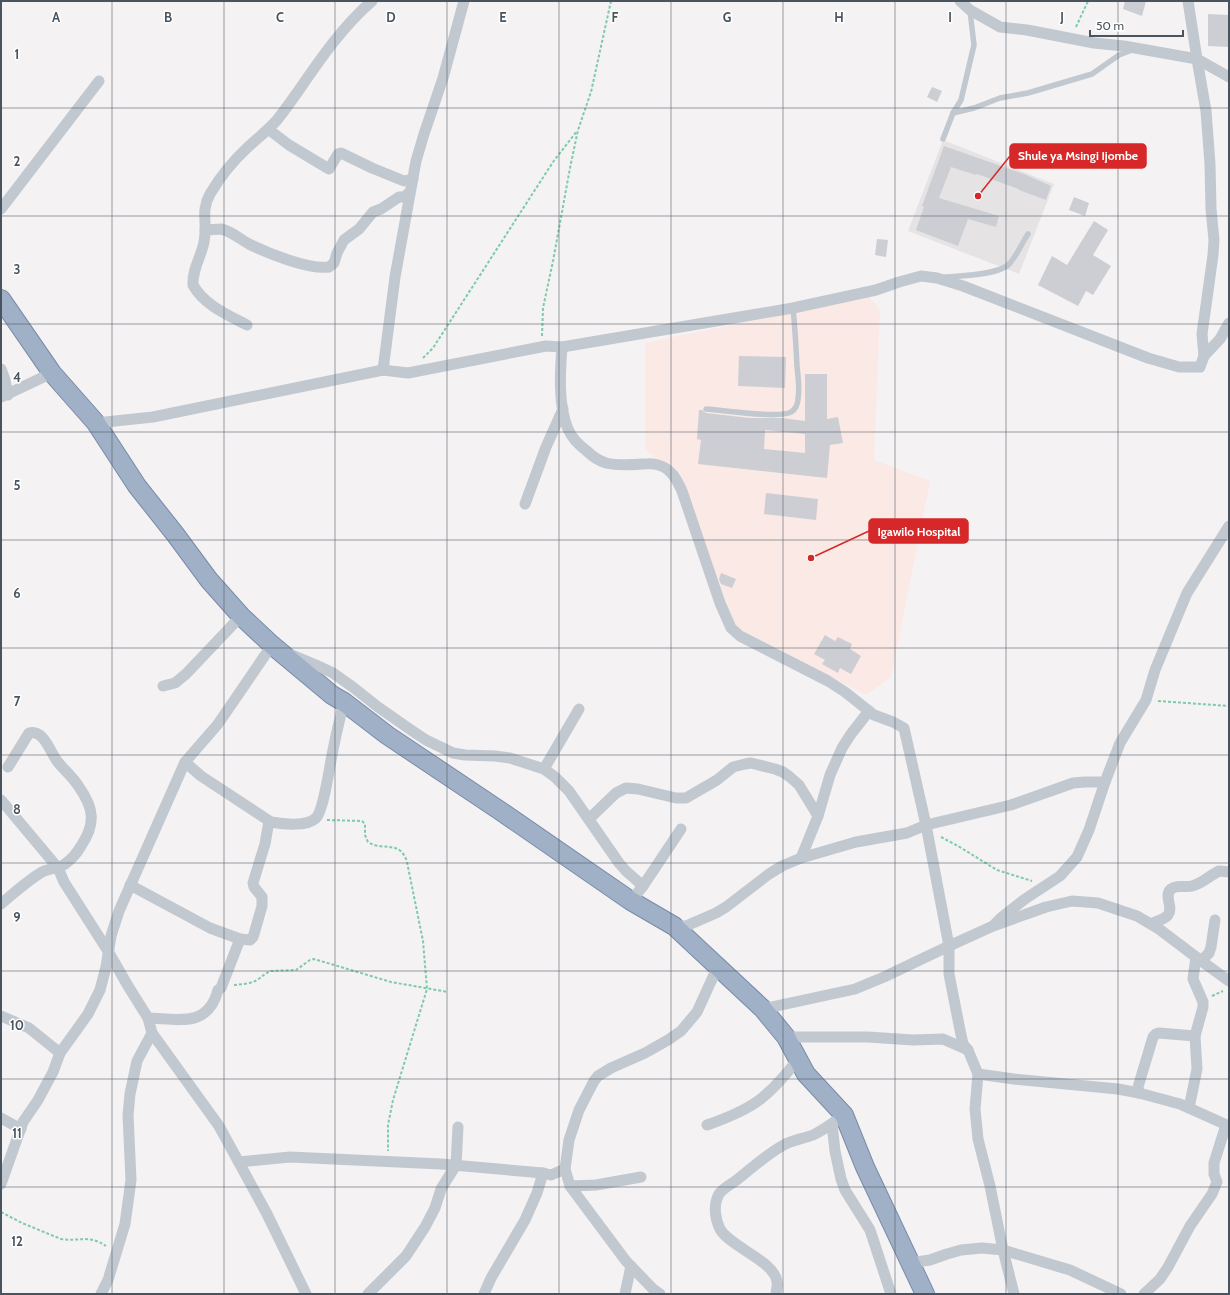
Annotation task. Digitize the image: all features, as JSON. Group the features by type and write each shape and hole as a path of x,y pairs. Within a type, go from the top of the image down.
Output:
{"highway":[{"path":"1,299 52,374 96,423 137,486 209,580 241,616 272,645 332,695 344,702 387,735 499,810 630,901 674,926 763,1010 786,1037 806,1074 838,1119 865,1167 925,1294"}],"street":[{"path":"247,325 213,306 201,296 193,285 193,275 202,249 205,230 204,210 212,192 238,157 268,129 288,106 339,35 372,1"},
{"path":"383,370 395,278 410,192 424,134 443,78 464,1"},
{"path":"960,1 970,10 1000,27 1027,30 1069,39 1136,48 1197,59 1229,76"},
{"path":"1188,1 1208,127 1210,209 1214,240 1202,334 1204,356"},
{"path":"1,208 99,81"},
{"path":"268,129 329,169 338,154 341,153 398,179 404,181 413,179"},
{"path":"205,230 222,230 274,256 315,267 329,267 334,263 337,253 344,240 359,229 372,212 381,209 399,197 404,197 410,192"},
{"path":"96,423 153,417 383,370 408,373 546,346 562,347 793,308 876,290 921,276 937,278 963,286 1148,358 1179,367 1200,367 1204,356 1220,339 1229,323"},
{"path":"562,347 560,368 563,409 568,429 572,436 582,447 606,463 624,465 658,465 667,469 674,476 682,491 720,603 729,625 734,632 834,685 869,712 904,728 926,825 949,946 949,974 963,1044 968,1050 978,1074 975,1109 978,1139 1014,1294"},
{"path":"1,369 5,380 5,396 52,374"},
{"path":"525,504 546,447 563,409"},
{"path":"994,926 1009,910 1060,876 1077,857 1089,830 1120,743 1146,700 1155,670 1187,593 1229,526"},
{"path":"163,686 175,683 186,674 241,616"},
{"path":"1,1182 23,1122 38,1100 53,1072 60,1053 88,1014 100,990 106,967 111,936 119,911 184,762 218,724 272,645 333,673 378,707 426,740 453,753 510,758 544,769 555,777 569,791 619,863 642,886"},
{"path":"184,762 201,776 269,821 278,824 301,824 315,819 320,811 325,793 344,702"},
{"path":"544,769 579,709"},
{"path":"801,858 818,816 830,775 842,748 851,734 869,712"},
{"path":"1,904 43,871 58,868 77,852 90,831 92,818 84,794 77,783 56,760 45,740 36,734 31,732 27,735 8,767"},
{"path":"589,819 616,792 626,788 638,789 676,798 686,798 734,768 751,763 783,772 790,777 799,785 818,816"},
{"path":"674,926 686,926 716,913 769,874 782,866 801,858 856,842 907,833 926,825 1011,805 1073,783 1105,782"},
{"path":"1,800 58,868 64,882 108,950 148,1018 152,1033 219,1126 267,1214 306,1294"},
{"path":"130,885 210,928 246,941 251,939 258,921 262,899 253,883 265,844 269,821"},
{"path":"630,901 681,829"},
{"path":"1151,924 1168,915 1170,907 1168,895 1170,890 1174,887 1194,886 1219,871 1229,872"},
{"path":"763,1010 855,989 994,926 1046,907 1072,901 1098,903 1124,911 1151,924 1229,981"},
{"path":"1188,1108 1197,1069 1195,1036 1203,1007 1203,1002 1193,979 1198,959 1209,953 1215,920"},
{"path":"148,1018 190,1019 200,1016 209,1010 215,1001 218,990 221,988 240,939"},
{"path":"660,1294 630,1266 570,1186 565,1169 569,1140 580,1110 594,1080 611,1068 645,1053 681,1031 697,1012 718,966"},
{"path":"1,1016 29,1028 60,1053"},
{"path":"101,1294 108,1280 125,1224 131,1180 128,1115 130,1094 137,1061 152,1033"},
{"path":"1139,1092 1138,1087 1153,1037 1156,1034 1195,1036"},
{"path":"786,1037 868,1037 913,1040 943,1039 968,1050"},
{"path":"707,1125 744,1110 764,1098 780,1082 798,1059"},
{"path":"978,1074 1139,1092 1188,1108 1227,1125 1214,1164 1214,1174 1217,1182 1214,1190 1190,1226 1168,1268 1160,1279 1144,1294"},
{"path":"1,1118 21,1129"},
{"path":"776,1294 777,1281 770,1269 762,1261 725,1236 720,1230 716,1218 716,1201 722,1190 771,1152 783,1145 814,1134 838,1119"},
{"path":"838,1119 835,1151 841,1179 870,1230 890,1294"},
{"path":"368,1294 412,1248 425,1227 435,1208 441,1190 456,1165 458,1127"},
{"path":"239,1162 290,1158 389,1162 456,1165 544,1173 551,1175 565,1169"},
{"path":"484,1294 502,1258 512,1244 525,1220 544,1173"},
{"path":"570,1186 596,1185 641,1177"},
{"path":"910,1263 930,1260 961,1250 982,1248 1003,1250 1070,1270 1121,1294"},
{"path":"625,1294 630,1266"}],"lane":[{"path":"943,139 953,113 961,100 974,45 970,10"},
{"path":"953,113 974,108 1000,98 1028,93 1092,74 1119,56 1136,48"},
{"path":"937,278 972,276 1000,270 1010,264 1028,234"},
{"path":"706,409 766,414 786,414 794,410 798,400 798,389 796,337 793,308"}],"path":[{"path":"546,346 541,333 543,308 578,130 591,92 611,1"},
{"path":"1069,39 1088,1"},
{"path":"408,373 433,348 553,162 578,130"},
{"path":"1146,700 1229,706"},
{"path":"315,819 362,821 365,824 365,835 368,842 377,846 393,847 400,850 405,856 410,873 423,941 427,989 389,1114 389,1162"},
{"path":"926,825 941,838 958,846 997,870 1047,885"},
{"path":"218,990 229,985 243,984 256,980 267,972 298,970 313,959 391,982 448,992"},
{"path":"1203,1002 1222,991 1229,989"},
{"path":"1,1212 22,1223 61,1239 92,1239 100,1242 115,1254"}],"shaded area":[{"path":"943,140 1054,184 1019,274 908,231"},
{"path":"868,296 880,309 874,460 930,481 891,677 866,695 730,624 677,476 645,449 645,343"}],"building":[{"path":"1125,1 1146,1 1142,16 1123,9"},
{"path":"1208,14 1229,15 1229,47 1208,46"},
{"path":"932,87 942,91 937,102 927,97"},
{"path":"944,146 1024,174 1051,186 1046,200 977,174 976,175 951,167 939,198 999,216 996,227 968,219 958,246 916,230 924,207 922,206"},
{"path":"1074,197 1089,203 1085,216 1069,210"},
{"path":"1094,221 1108,230 1093,255 1111,266 1093,295 1086,291 1078,306 1038,285 1052,256 1067,265"},
{"path":"877,239 888,240 886,257 875,255"},
{"path":"739,356 786,357 785,388 738,386"},
{"path":"805,374 827,374 827,419 838,417 843,443 830,445 827,478 698,464 701,440 697,439 699,410 706,413 750,418 782,418 805,421","holes":["765,430 805,434 805,453 764,449"]},
{"path":"766,493 818,499 816,520 764,514"},
{"path":"721,573 736,579 732,588 721,584 719,579"},
{"path":"825,635 835,641 838,637 852,644 850,649 861,656 851,674 840,668 838,673 822,664 825,660 814,654"}],"place":[{"name":"Shule ya Msingi Ijombe","path":"978,196"},
{"name":"Igawilo Hospital","path":"811,558"}]}
